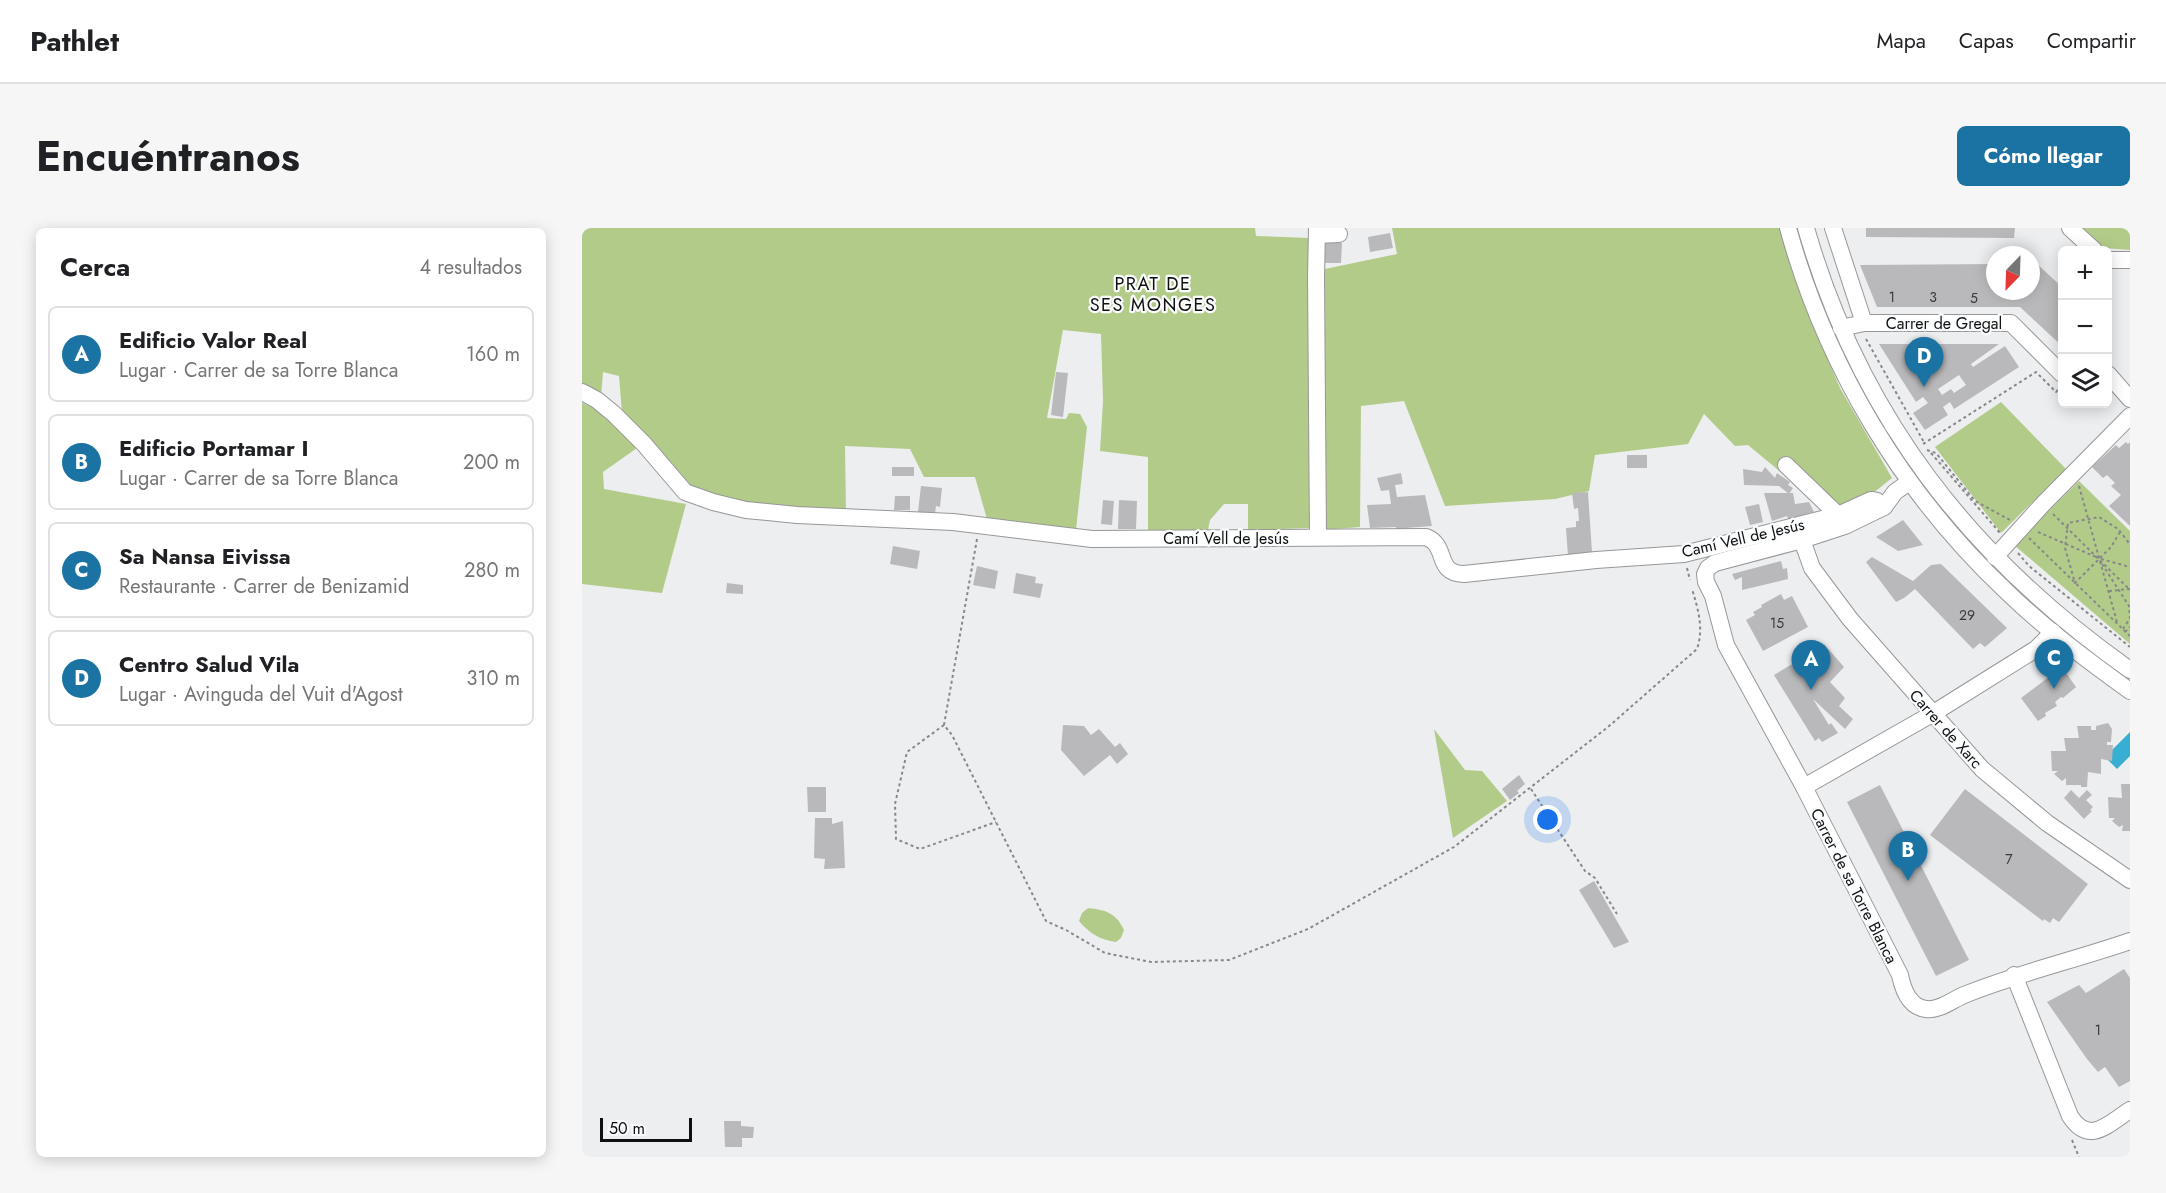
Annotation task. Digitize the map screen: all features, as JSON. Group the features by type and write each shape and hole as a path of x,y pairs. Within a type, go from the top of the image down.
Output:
{"street":[{"path":"1788,228 1811,299 1842,369 1867,415 1909,482 1988,574 2053,632 2130,691"},
{"path":"1806,228 1841,328 1870,387 1908,453 1952,509 1995,557 2063,620 2130,670"},
{"path":"1833,228 1865,331"},
{"path":"2070,228 2090,246"},
{"path":"1318,537 1317,232 1339,234"},
{"path":"2112,260 2130,260"},
{"name":"Carrer de Gregal","path":"1841,328 1865,331 2012,323 2058,370"},
{"path":"2112,379 2130,399"},
{"name":"Camí Vell de Jesús","path":"582,392 597,400 614,414 644,444 685,492 746,510 797,515 907,519 980,525 1092,539 1426,537 1436,544 1450,572 1457,573 1684,554 1838,515 1871,500 1877,501 1884,507"},
{"path":"1995,557 2043,504 2130,416"},
{"path":"1786,465 1838,515"},
{"name":"Camí Vell de Jesús","path":"1715,563 1845,526 1884,507 1895,492 1909,482"},
{"name":"Carrer de Xarc","path":"1802,540 1812,568 1850,619 1982,769 2047,823 2130,880"},
{"name":"Carrer de sa Torre Blanca","path":"1715,563 1705,574 1706,582 1713,596 1726,645 1804,787 1900,975 1904,990 1911,1002 1927,1009 1938,1008 1961,996 2014,975 2130,941"},
{"path":"1804,787 1932,714 2036,649 2053,632"},
{"path":"2014,975 2070,1116 2078,1128 2087,1132 2097,1131 2130,1110"}],"path":[{"path":"1865,331 1925,444"},
{"path":"2058,389 2056,392 2036,372 1918,447 1936,453 1975,501 2022,527 2099,559 2130,567"},
{"path":"1929,451 2029,566 2130,647"},
{"path":"2075,471 2118,625"},
{"path":"2043,504 2130,589"},
{"path":"2075,583 2069,567 2065,544 2068,523 2099,518 2120,531 2130,545"},
{"path":"980,525 944,725 908,752 895,804 896,839 920,849 996,822"},
{"path":"2022,527 2130,636"},
{"path":"2075,583 2111,546 2120,531"},
{"path":"944,725 952,735 1046,921 1105,953 1151,962 1229,960 1308,929 1455,847 1608,727 1697,649 1701,621 1684,554"},
{"path":"2099,559 2129,606 2130,618 2124,630"},
{"path":"2108,591 2130,589"},
{"path":"2124,630 2130,627"},
{"path":"1530,788 1585,871 1594,878 1617,914"},
{"path":"2072,1139 2079,1157"}],"green space":[{"path":"582,228 1255,228 1256,236 1309,238 1310,528 1248,530 1248,504 1224,504 1210,520 1208,530 1148,530 1148,457 1100,451 1103,401 1101,334 1063,330 1047,418 1066,419 1069,413 1080,414 1087,427 1076,530 987,519 975,477 924,477 910,449 845,446 846,514 741,505 688,486 622,413 619,376 603,372 601,397 582,388"},
{"path":"1392,228 1780,228 1802,299 1840,388 1892,478 1858,505 1830,513 1748,445 1735,446 1704,414 1688,444 1595,455 1589,491 1555,499 1445,506 1404,401 1361,406 1360,527 1323,530 1320,270 1397,254"},
{"path":"2083,228 2130,228 2130,250 2102,246"},
{"path":"2001,402 2066,469 2001,533 1935,447"},
{"path":"582,403 596,409 637,448 603,472 604,489 686,504 662,593 582,584"},
{"path":"2079,481 2130,531 2130,644 2014,545"},
{"path":"1434,729 1465,770 1482,771 1507,801 1453,838"},
{"path":"1088,908 1105,911 1114,916 1124,930 1121,938 1116,942 1110,941 1100,938 1087,929 1079,921 1082,913"}],"water":[{"path":"2130,732 2130,756 2117,769 2105,757"}],"building":[{"path":"1866,228 2015,228 2014,238 1866,237"},
{"path":"1390,233 1393,248 1370,252 1368,237"},
{"path":"1325,238 1332,242 1342,243 1341,263 1325,263"},
{"path":"1986,264 1986,300 2040,300 2040,267 2058,283 2058,342 2020,307 1877,307 1860,265"},
{"path":"1879,344 1999,344 1971,364 1973,367 2005,346 2019,367 1954,409 1950,402 1943,407 1948,415 1925,430 1913,413 1928,403 1923,397 1916,402","holes":["1959,375 1966,385 1954,393 1951,389 1942,395 1938,389"]},
{"path":"1056,372 1068,373 1063,417 1051,415"},
{"path":"2126,442 2128,444 2130,442 2130,526 2109,506 2121,495 2111,486 2115,483 2107,475 2103,478 2092,467 2116,445 2119,448"},
{"path":"1627,455 1647,455 1647,468 1627,468"},
{"path":"892,467 914,467 914,476 892,476"},
{"path":"1765,467 1775,478 1777,473 1790,482 1788,485 1793,488 1789,494 1779,486 1744,485 1743,469 1762,472"},
{"path":"1401,473 1403,484 1395,485 1397,497 1425,495 1432,526 1406,528 1407,532 1395,533 1396,527 1370,528 1367,505 1391,504 1389,490 1381,491 1377,478"},
{"path":"921,486 942,488 940,507 936,506 935,514 918,512"},
{"path":"1588,492 1592,552 1568,556 1566,528 1576,527 1576,521 1579,521 1578,508 1574,509 1572,493"},
{"path":"1764,493 1793,493 1795,504 1809,502 1814,512 1772,521"},
{"path":"895,496 910,496 910,510 894,510"},
{"path":"1103,500 1114,501 1112,525 1101,524"},
{"path":"1119,500 1137,501 1136,529 1118,529"},
{"path":"1759,504 1763,522 1750,525 1745,507"},
{"path":"1903,520 1923,545 1898,551 1876,537"},
{"path":"893,546 920,551 917,569 890,564"},
{"path":"1872,557 1913,581 1931,565 1941,564 2007,628 1985,647 1980,643 1973,649 1915,589 1896,602 1866,562"},
{"path":"1781,561 1783,569 1787,568 1788,579 1742,590 1742,577 1735,580 1732,574"},
{"path":"977,566 998,571 995,589 973,585"},
{"path":"1016,573 1036,577 1035,583 1043,584 1040,598 1013,593"},
{"path":"727,583 743,585 743,594 726,593"},
{"path":"1781,594 1784,600 1792,596 1808,627 1763,651 1746,620 1755,615 1753,612 1762,607 1761,605"},
{"path":"1824,644 1844,667 1830,682 1845,698 1839,706 1853,719 1845,729 1813,699 1829,725 1831,723 1838,733 1822,742 1819,738 1815,741 1774,675 1794,663 1799,663 1803,672"},
{"path":"2062,667 2076,687 2055,702 2057,706 2045,713 2046,716 2038,721 2021,698"},
{"path":"2108,723 2112,729 2111,742 2107,742 2107,745 2113,745 2112,761 2101,759 2101,774 2088,772 2087,787 2066,785 2066,778 2062,781 2054,774 2058,771 2052,771 2051,751 2066,751 2064,738 2079,738 2077,726 2091,726 2091,730 2096,730 2096,726"},
{"path":"1063,725 1084,726 1091,735 1099,729 1115,747 1120,743 1128,754 1117,764 1110,755 1084,776 1061,750"},
{"path":"1519,775 1525,784 1510,800 1502,789"},
{"path":"2121,784 2130,784 2130,831 2122,831 2123,825 2119,827 2112,821 2115,818 2109,818 2108,797 2122,798"},
{"path":"1880,785 1969,960 1936,976 1847,802"},
{"path":"807,787 826,787 826,812 808,812"},
{"path":"1965,789 2088,884 2059,922 2053,918 2050,923 2044,919 2043,921 1930,835"},
{"path":"2071,790 2079,798 2087,790 2092,795 2086,800 2093,807 2090,810 2092,811 2084,819 2064,798"},
{"path":"815,818 832,818 832,824 843,821 845,868 824,869 825,859 814,858"},
{"path":"1594,881 1629,942 1614,948 1579,890"},
{"path":"2124,969 2130,978 2130,1081 2119,1087 2105,1067 2098,1072 2047,1002 2079,985 2086,993"},
{"path":"724,1121 741,1121 741,1126 754,1127 753,1138 742,1138 742,1147 725,1147"}],"place":[{"name":"Centro Salud Vila","path":"1924,387"},
{"name":"Sa Nansa Eivissa","path":"2054,689"},
{"name":"Edificio Valor Real","path":"1811,690"},
{"name":"Edificio Portamar I","path":"1908,881"}],"district":[{"name":"PRAT DE SES MONGES","path":"1153,294"}]}
